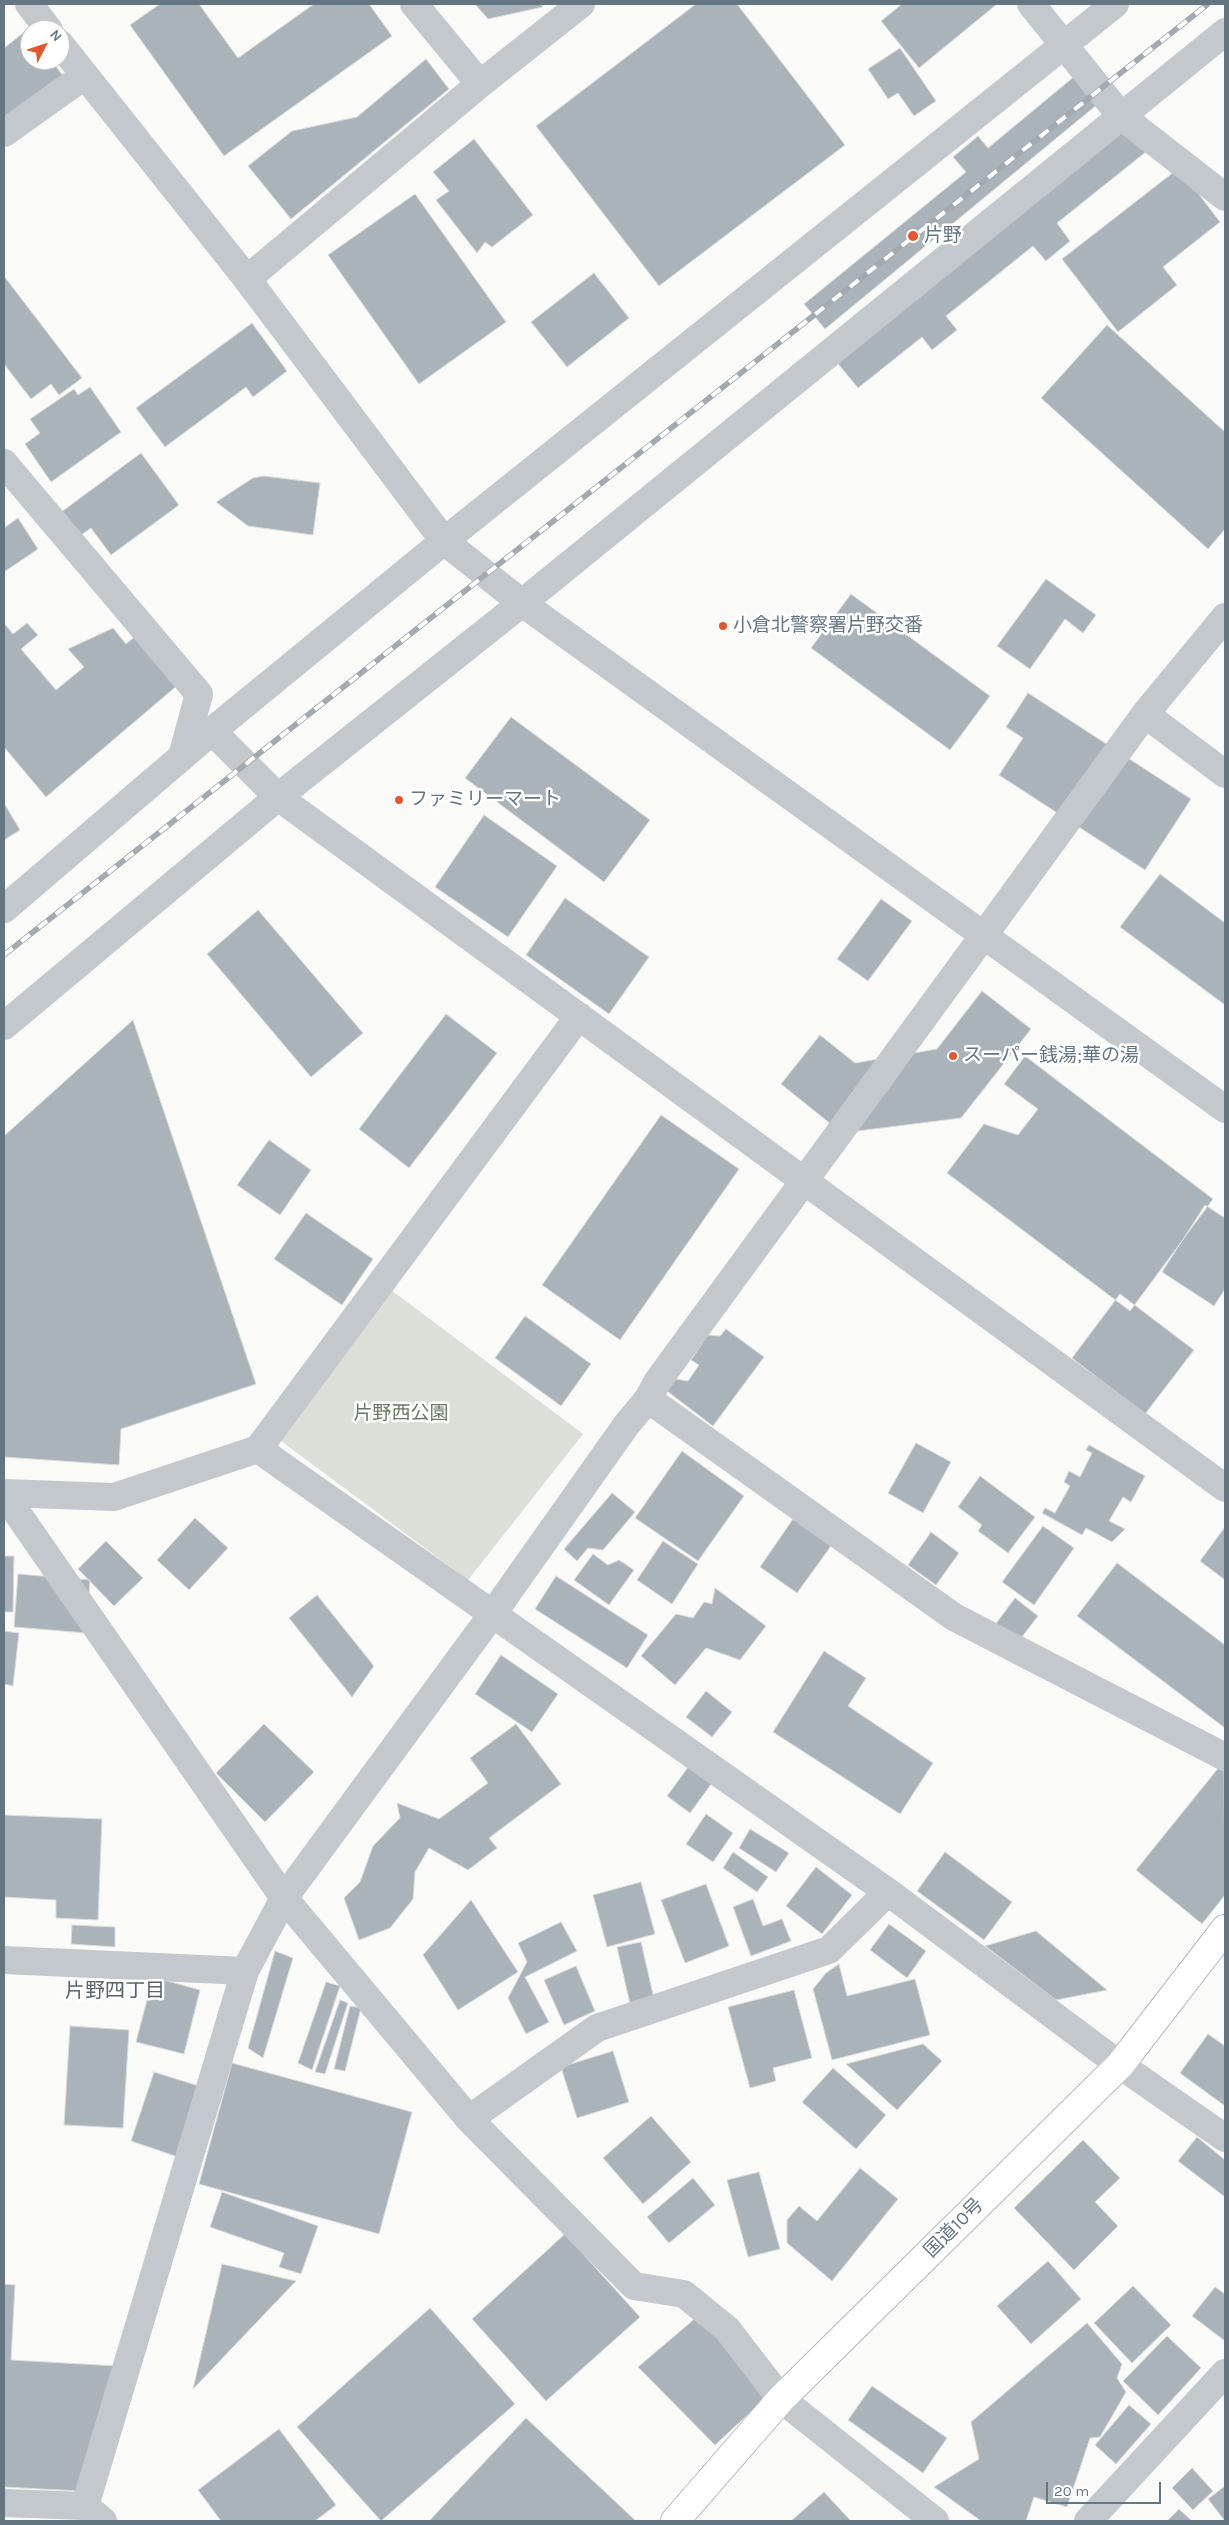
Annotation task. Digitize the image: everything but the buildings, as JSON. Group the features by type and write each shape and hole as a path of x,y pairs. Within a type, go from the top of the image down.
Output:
{"highway":[{"name":"国道10号","path":"675,2521 781,2399 1120,2065 1225,1929"}],"street":[{"path":"29,4 41,20"},
{"path":"414,4 480,84"},
{"path":"247,279 480,84 581,4"},
{"path":"1031,4 1062,45 1121,116 1225,197"},
{"path":"4,909 212,731 444,541 1115,4"},
{"path":"4,1026 278,797 522,603 1225,32"},
{"path":"70,57 247,279 444,541 522,603 1225,1109"},
{"path":"4,133 84,76"},
{"path":"4,463 199,694 182,757"},
{"path":"4,2503 94,2513 245,1971 284,1898 494,1612 621,1432 648,1399 656,1382 806,1180 1145,714 1225,617"},
{"path":"1145,714 1225,774"},
{"path":"212,731 278,797 806,1180 1225,1488"},
{"path":"579,1016 258,1449 160,1483 114,1496 4,1494 284,1898 469,2119 634,2286 684,2294 727,2329 781,2399 935,2521"},
{"path":"648,1399 954,1617 1225,1757"},
{"path":"258,1449 494,1612 888,1892 1120,2065 1225,2138"},
{"path":"469,2119 597,2028 829,1950 888,1892"},
{"path":"4,1960 245,1971"},
{"path":"1088,2521 1224,2378"}],"green space":[{"name":"片野西公園","path":"383,1284 583,1434 468,1580 269,1432"}],"railway":[{"path":"4,955 1208,4"}],"place":[{"name":"片野","path":"913,236"},
{"name":"小倉北警察署片野交番","path":"723,626"},
{"name":"ファミリーマート","path":"399,800"},
{"name":"スーパー銭湯;華の湯","path":"953,1056"}],"district":[{"name":"片野四丁目","path":"115,1991"}]}
